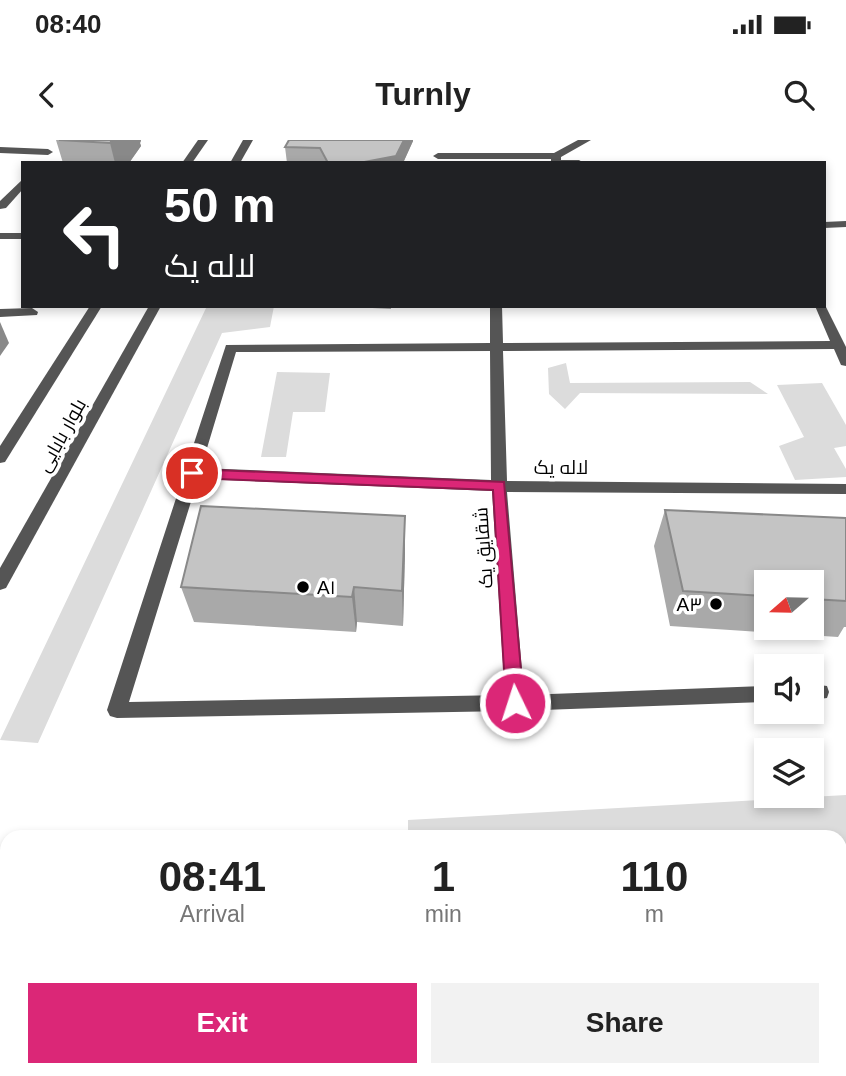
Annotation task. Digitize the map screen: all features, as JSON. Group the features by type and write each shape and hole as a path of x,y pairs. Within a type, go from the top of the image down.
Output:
{"street":[{"path":"41,161 58,140"},
{"path":"188,161 203,140"},
{"path":"236,161 248,140"},
{"path":"438,155 556,160 586,140"},
{"path":"0,150 48,152"},
{"path":"2,206 21,184"},
{"path":"826,225 846,225"},
{"path":"0,236 21,236"},
{"name":"بلوار بابایی","path":"0,458 95,308"},
{"name":"بلوار بابایی","path":"0,583 154,308"},
{"name":"شقایق یک","path":"496,308 499,486 515,703"},
{"path":"822,308 846,362"},
{"path":"0,313 32,312"},
{"path":"754,694 515,703 117,710 231,348 497,349 838,345"},
{"name":"لاله یک","path":"192,473 499,486 846,489"}],"shaded area":[{"path":"206,308 274,308 270,327 222,333 38,743 0,740"},
{"path":"566,363 570,383 750,382 768,394 580,393 565,409 549,394 548,368"},
{"path":"277,372 330,373 325,412 293,412 286,457 261,457"},
{"path":"822,383 846,425 846,446 834,448 846,469 846,477 795,480 779,446 804,437 777,385"},
{"path":"846,795 846,830 408,830 408,820 754,800 754,808 824,808 824,796"}],"building":[{"path":"59,140 112,140 110,143"},
{"path":"289,140 404,140 396,156 370,161 327,161 320,148 285,147"},
{"path":"201,506 405,516 402,591 354,587 352,597 181,587"},
{"path":"665,510 846,518 846,601 824,600 824,570 754,570 754,595 683,591"}],"place":[{"name":"A۱","path":"303,587"},
{"name":"A۳","path":"716,604"}],"route":[{"path":"192,473 499,486 515,703"}]}
